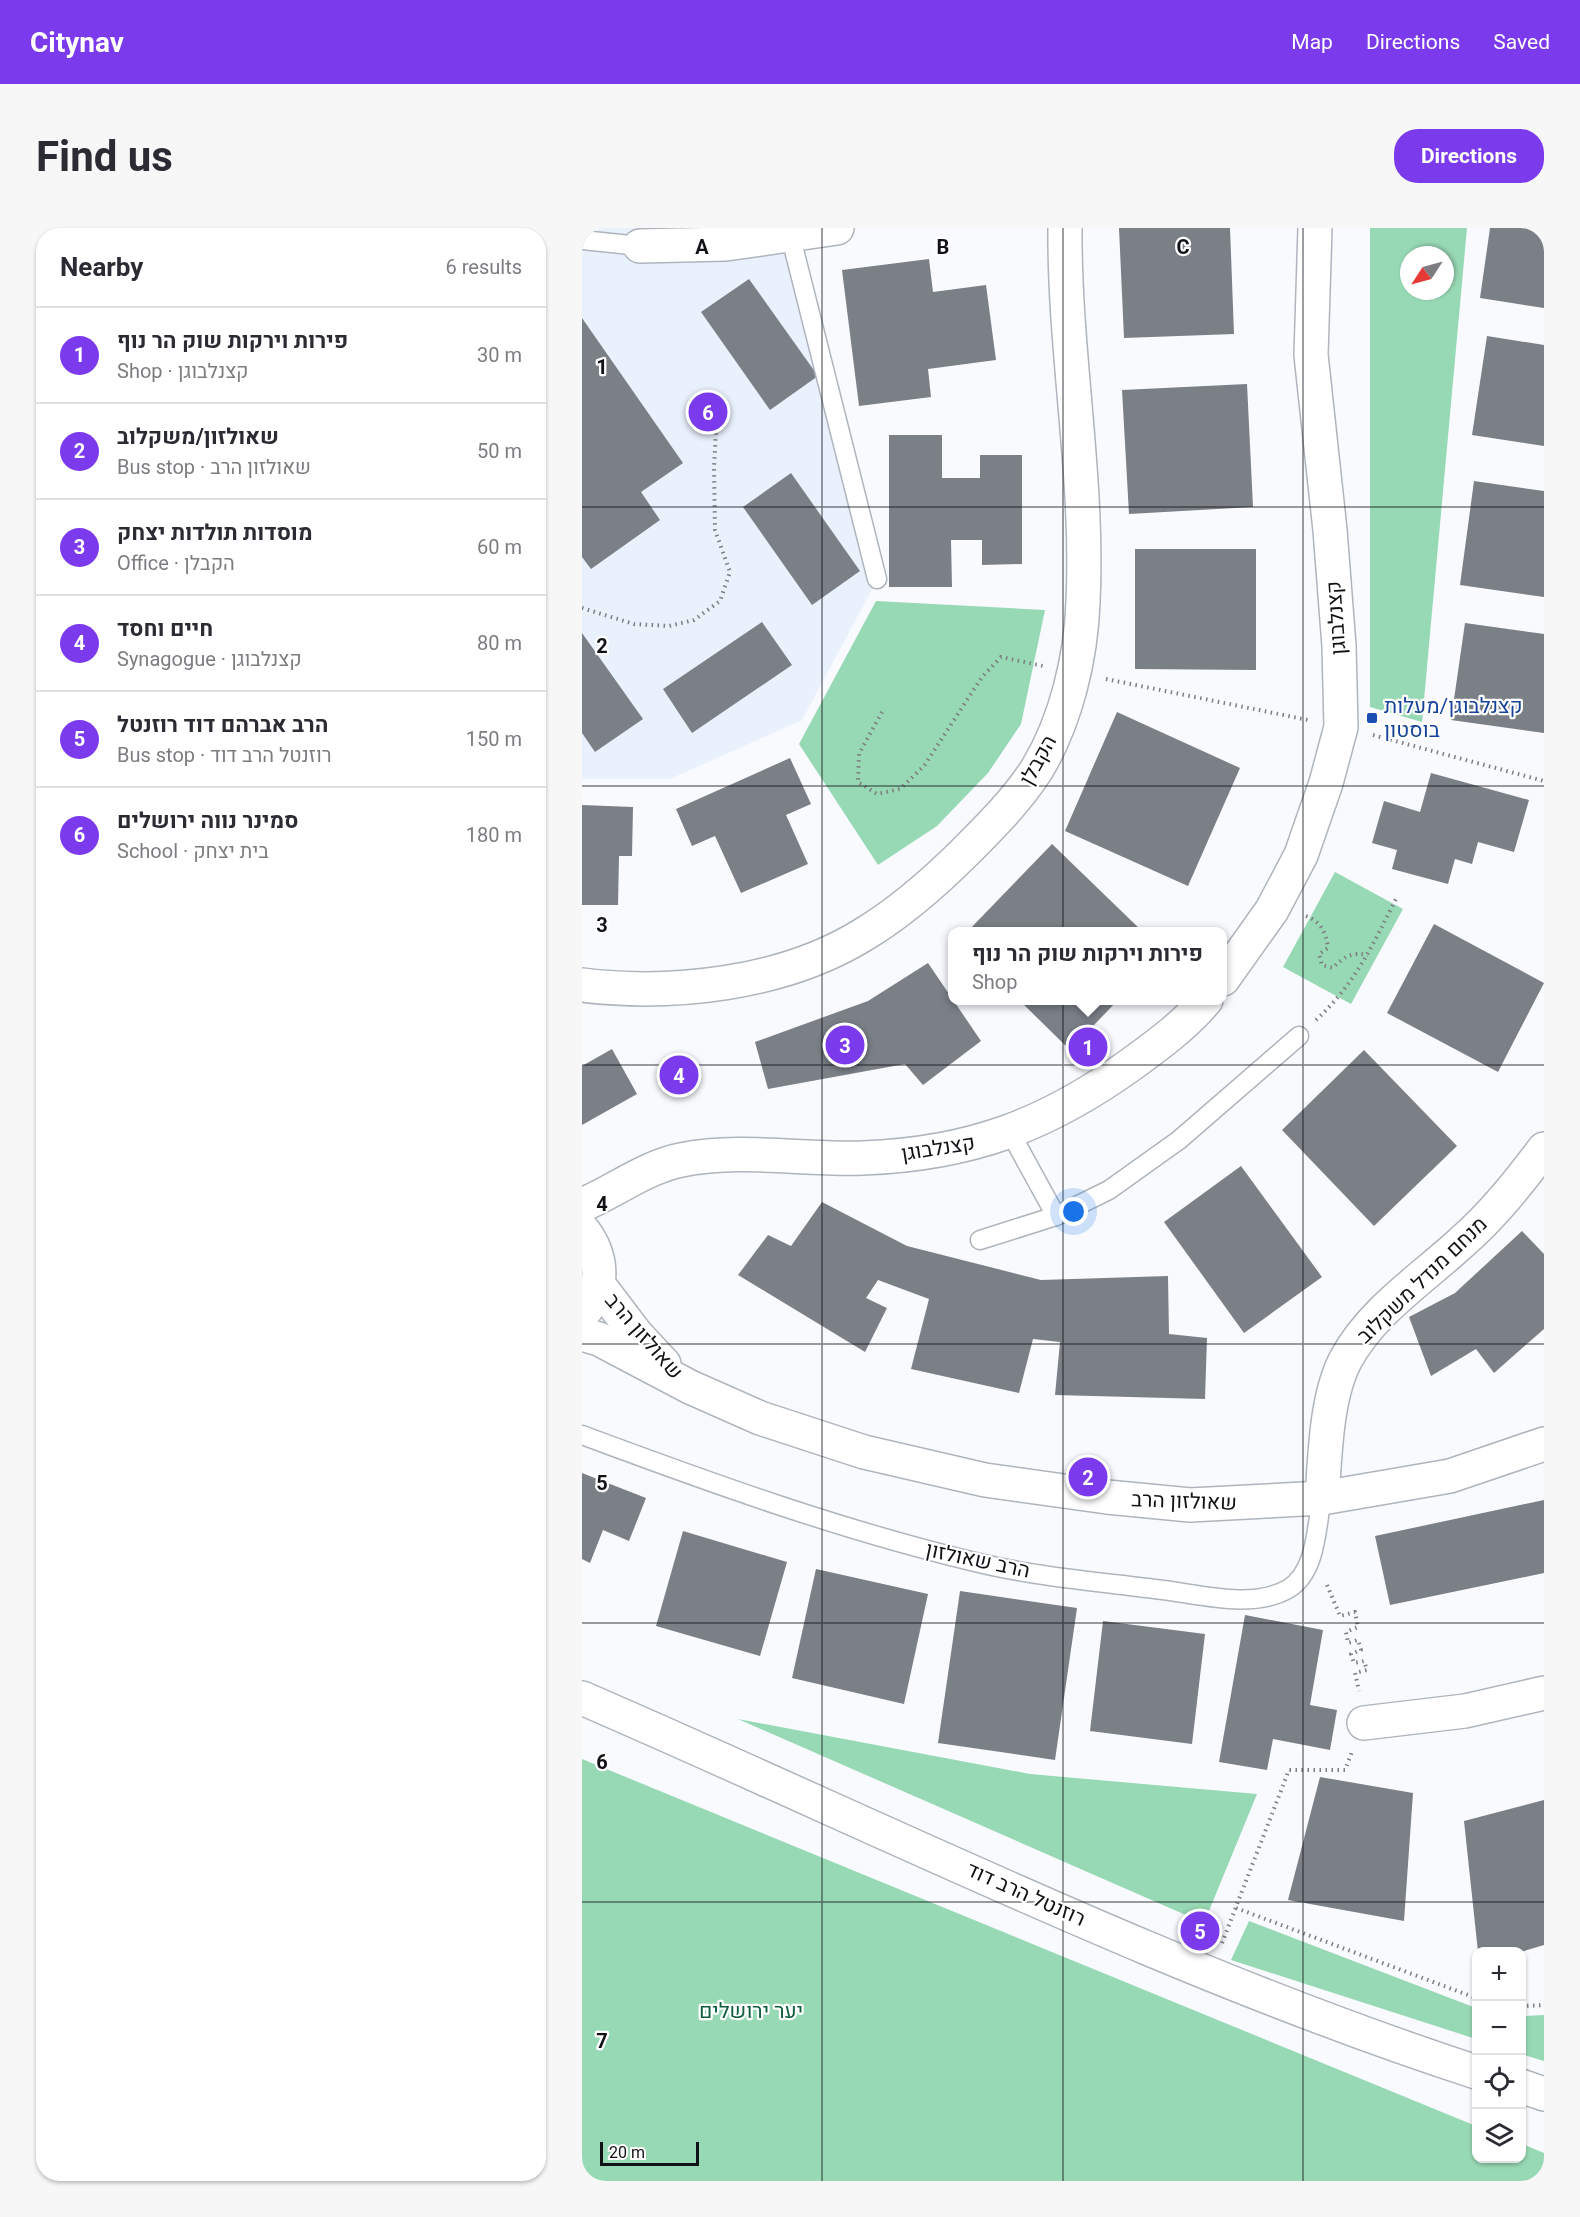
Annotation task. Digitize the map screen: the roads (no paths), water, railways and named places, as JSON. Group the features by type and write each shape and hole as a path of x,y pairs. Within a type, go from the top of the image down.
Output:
{"street":[{"path":"640,246 726,244 788,231 837,228"},
{"name":"הקבלן","path":"582,985 620,990 675,990 743,979 803,963 859,938 908,906 1003,814 1037,767 1057,725 1074,672 1083,591 1080,461 1065,269 1065,228"},
{"name":"קצנלבוגן","path":"1227,974 1241,957 1276,902 1301,855 1326,783 1341,726 1339,646 1330,530 1311,356 1315,228"},
{"name":"קצנלבוגן","path":"582,1204 633,1181 650,1170 679,1160 713,1155 864,1158 934,1152 990,1140 1034,1123 1094,1091 1166,1039 1201,1005"},
{"name":"מנחם מנדל משקלוב","path":"1322,1498 1334,1395 1345,1360 1365,1330 1465,1240 1519,1183 1544,1149"},
{"name":"קצנלבוגן","path":"582,1314 591,1303 593,1257 611,1215 633,1181"},
{"name":"שאולזון הרב","path":"593,1257 644,1342 690,1387"},
{"name":"שאולזון הרב","path":"582,1334 599,1339 690,1387 760,1418 864,1452 985,1480 1107,1497 1191,1505 1322,1498 1450,1476 1544,1444"},
{"path":"1364,1723 1466,1711 1544,1693"},
{"name":"רוזנטל הרב דוד","path":"582,1698 1158,1954 1412,2051 1472,2071"},
{"path":"1526,2088 1544,2094"}],"lane":[{"path":"788,231 877,579"},
{"path":"582,240 640,246"},
{"path":"980,1240 1056,1216 1109,1190 1179,1140 1299,1036"},
{"path":"1010,1132 1056,1216"},
{"name":"הרב שאולזון","path":"582,1435 747,1495 861,1531 977,1563 1097,1582 1225,1598 1258,1598 1274,1595 1300,1579 1308,1566 1322,1498"}],"place":[{"name":"סמינר נווה ירושלים","path":"708,412"},
{"name":"קצנלבוגן/מעלות בוסטון","path":"1372,718"},
{"name":"מוסדות תולדות יצחק","path":"845,1045"},
{"name":"פירות וירקות שוק הר נוף","path":"1088,1047"},
{"name":"חיים וחסד","path":"679,1075"},
{"name":"שאולזון/משקלוב","path":"1088,1477"},
{"name":"הרב אברהם דוד רוזנטל","path":"1200,1931"}],"park label":[{"name":"יער ירושלים","path":"751,2011"}]}
